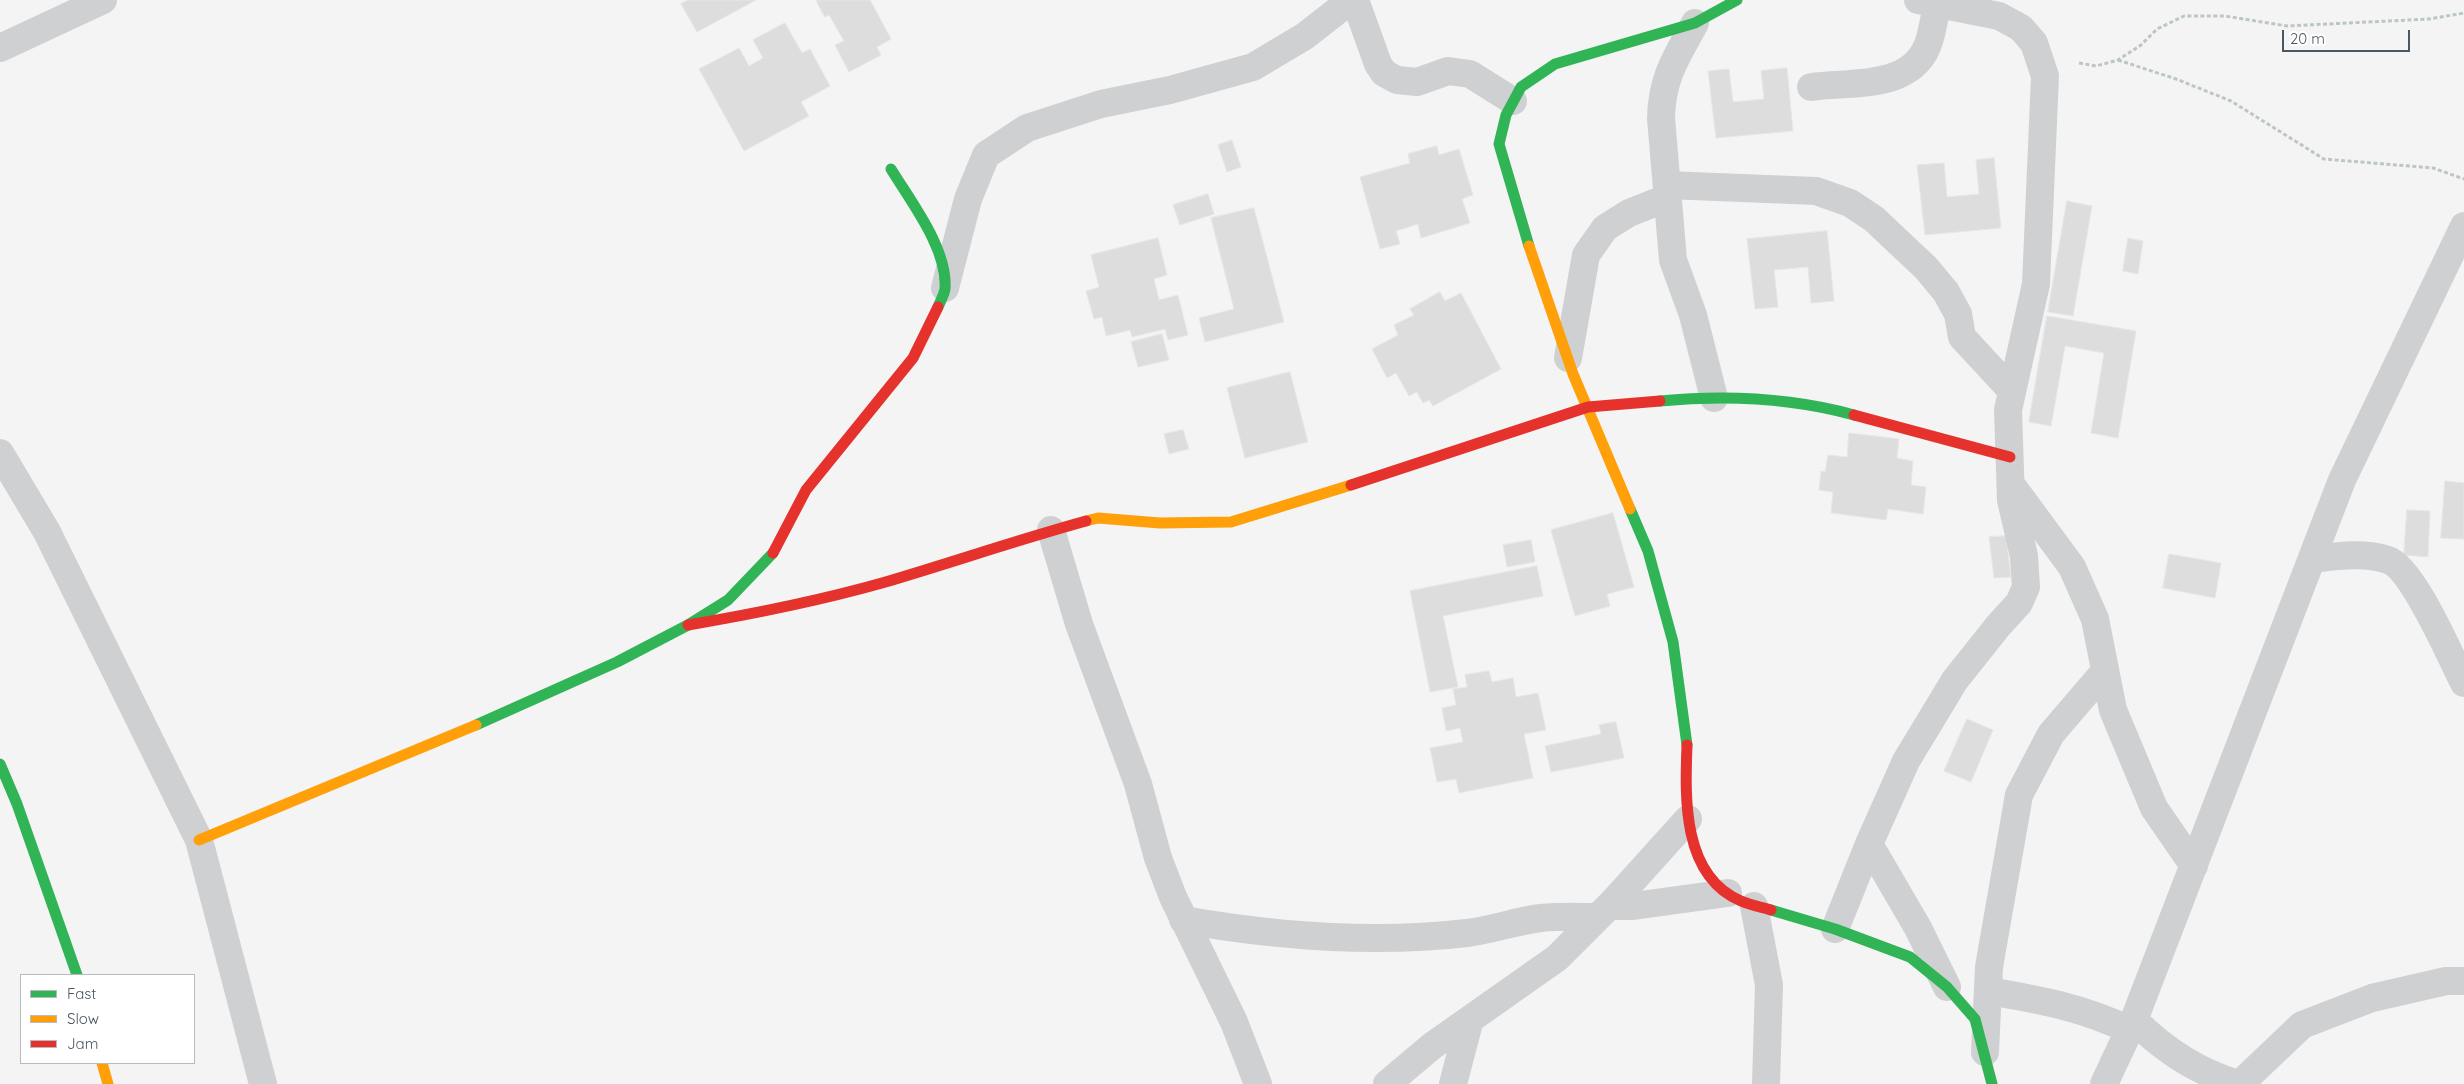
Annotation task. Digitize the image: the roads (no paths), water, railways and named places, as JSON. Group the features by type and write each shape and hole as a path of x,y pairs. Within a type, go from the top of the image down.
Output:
{"main road":[{"path":"1737,0 1695,23 1555,64 1521,87 1506,114 1498,144 1537,274 1588,408 1648,551 1673,642 1687,742 1685,801 1694,849 1715,883 1740,901 1835,929 1910,957 1947,987 1976,1019 1992,1084"},
{"path":"199,840 439,742 617,662 688,625 728,600 770,558 806,490 913,358 932,323 945,290 942,259 926,225 891,169"},
{"path":"688,625 769,611 881,582 1051,530 1098,518 1160,523 1231,522 1588,408 1689,398 1761,400 1820,406 2010,470"},
{"path":"0,764 17,804 77,974"},
{"path":"102,1064 108,1084"}],"street":[{"path":"0,48 103,0"},
{"path":"945,290 968,199 986,155 1027,128 1036,125 1101,104 1170,90 1253,67 1305,36 1353,0 1378,64 1384,73 1397,80 1417,82 1448,71 1470,74 1513,101"},
{"path":"1811,87 1833,84 1865,84 1896,78 1920,60 1930,40 1927,2 1999,16 2021,28 2034,43 2045,76 2036,284 2008,410 2011,500 2024,556 2026,588 2019,604 1998,626 1955,680 1906,760 1869,844 1835,929"},
{"path":"1695,23 1672,65 1662,95 1661,118 1673,260 1693,315 1714,398"},
{"path":"1568,358 1586,255 1605,228 1667,192 1816,192 1850,203 1874,219 1926,268 1946,292 1958,314 1962,337 2012,391"},
{"path":"2104,1084 2132,1025 2342,480 2464,226"},
{"path":"0,453 47,532 199,840 263,1084"},
{"path":"2010,470 2072,567 2095,619 2113,710 2154,808 2194,866"},
{"path":"1051,530 1079,624 1138,784 1158,858 1183,920 1234,1022 1258,1084"},
{"path":"2312,559 2347,554 2390,560 2409,577 2464,683"},
{"path":"1985,1056 1989,967 2000,895 2019,795 2051,734 2105,671"},
{"path":"1387,1084 1432,1046 1557,958 1604,912 1688,819"},
{"path":"1869,844 1918,928 1947,987"},
{"path":"1183,920 1270,933 1395,938 1467,933 1541,918 1604,912 1728,892"},
{"path":"1754,906 1769,985 1766,1084"},
{"path":"1988,991 2020,996 2132,1025 2210,1076 2239,1084 2302,1025 2372,998 2446,981 2464,981"},
{"path":"1453,1084 1470,1019"}]}
